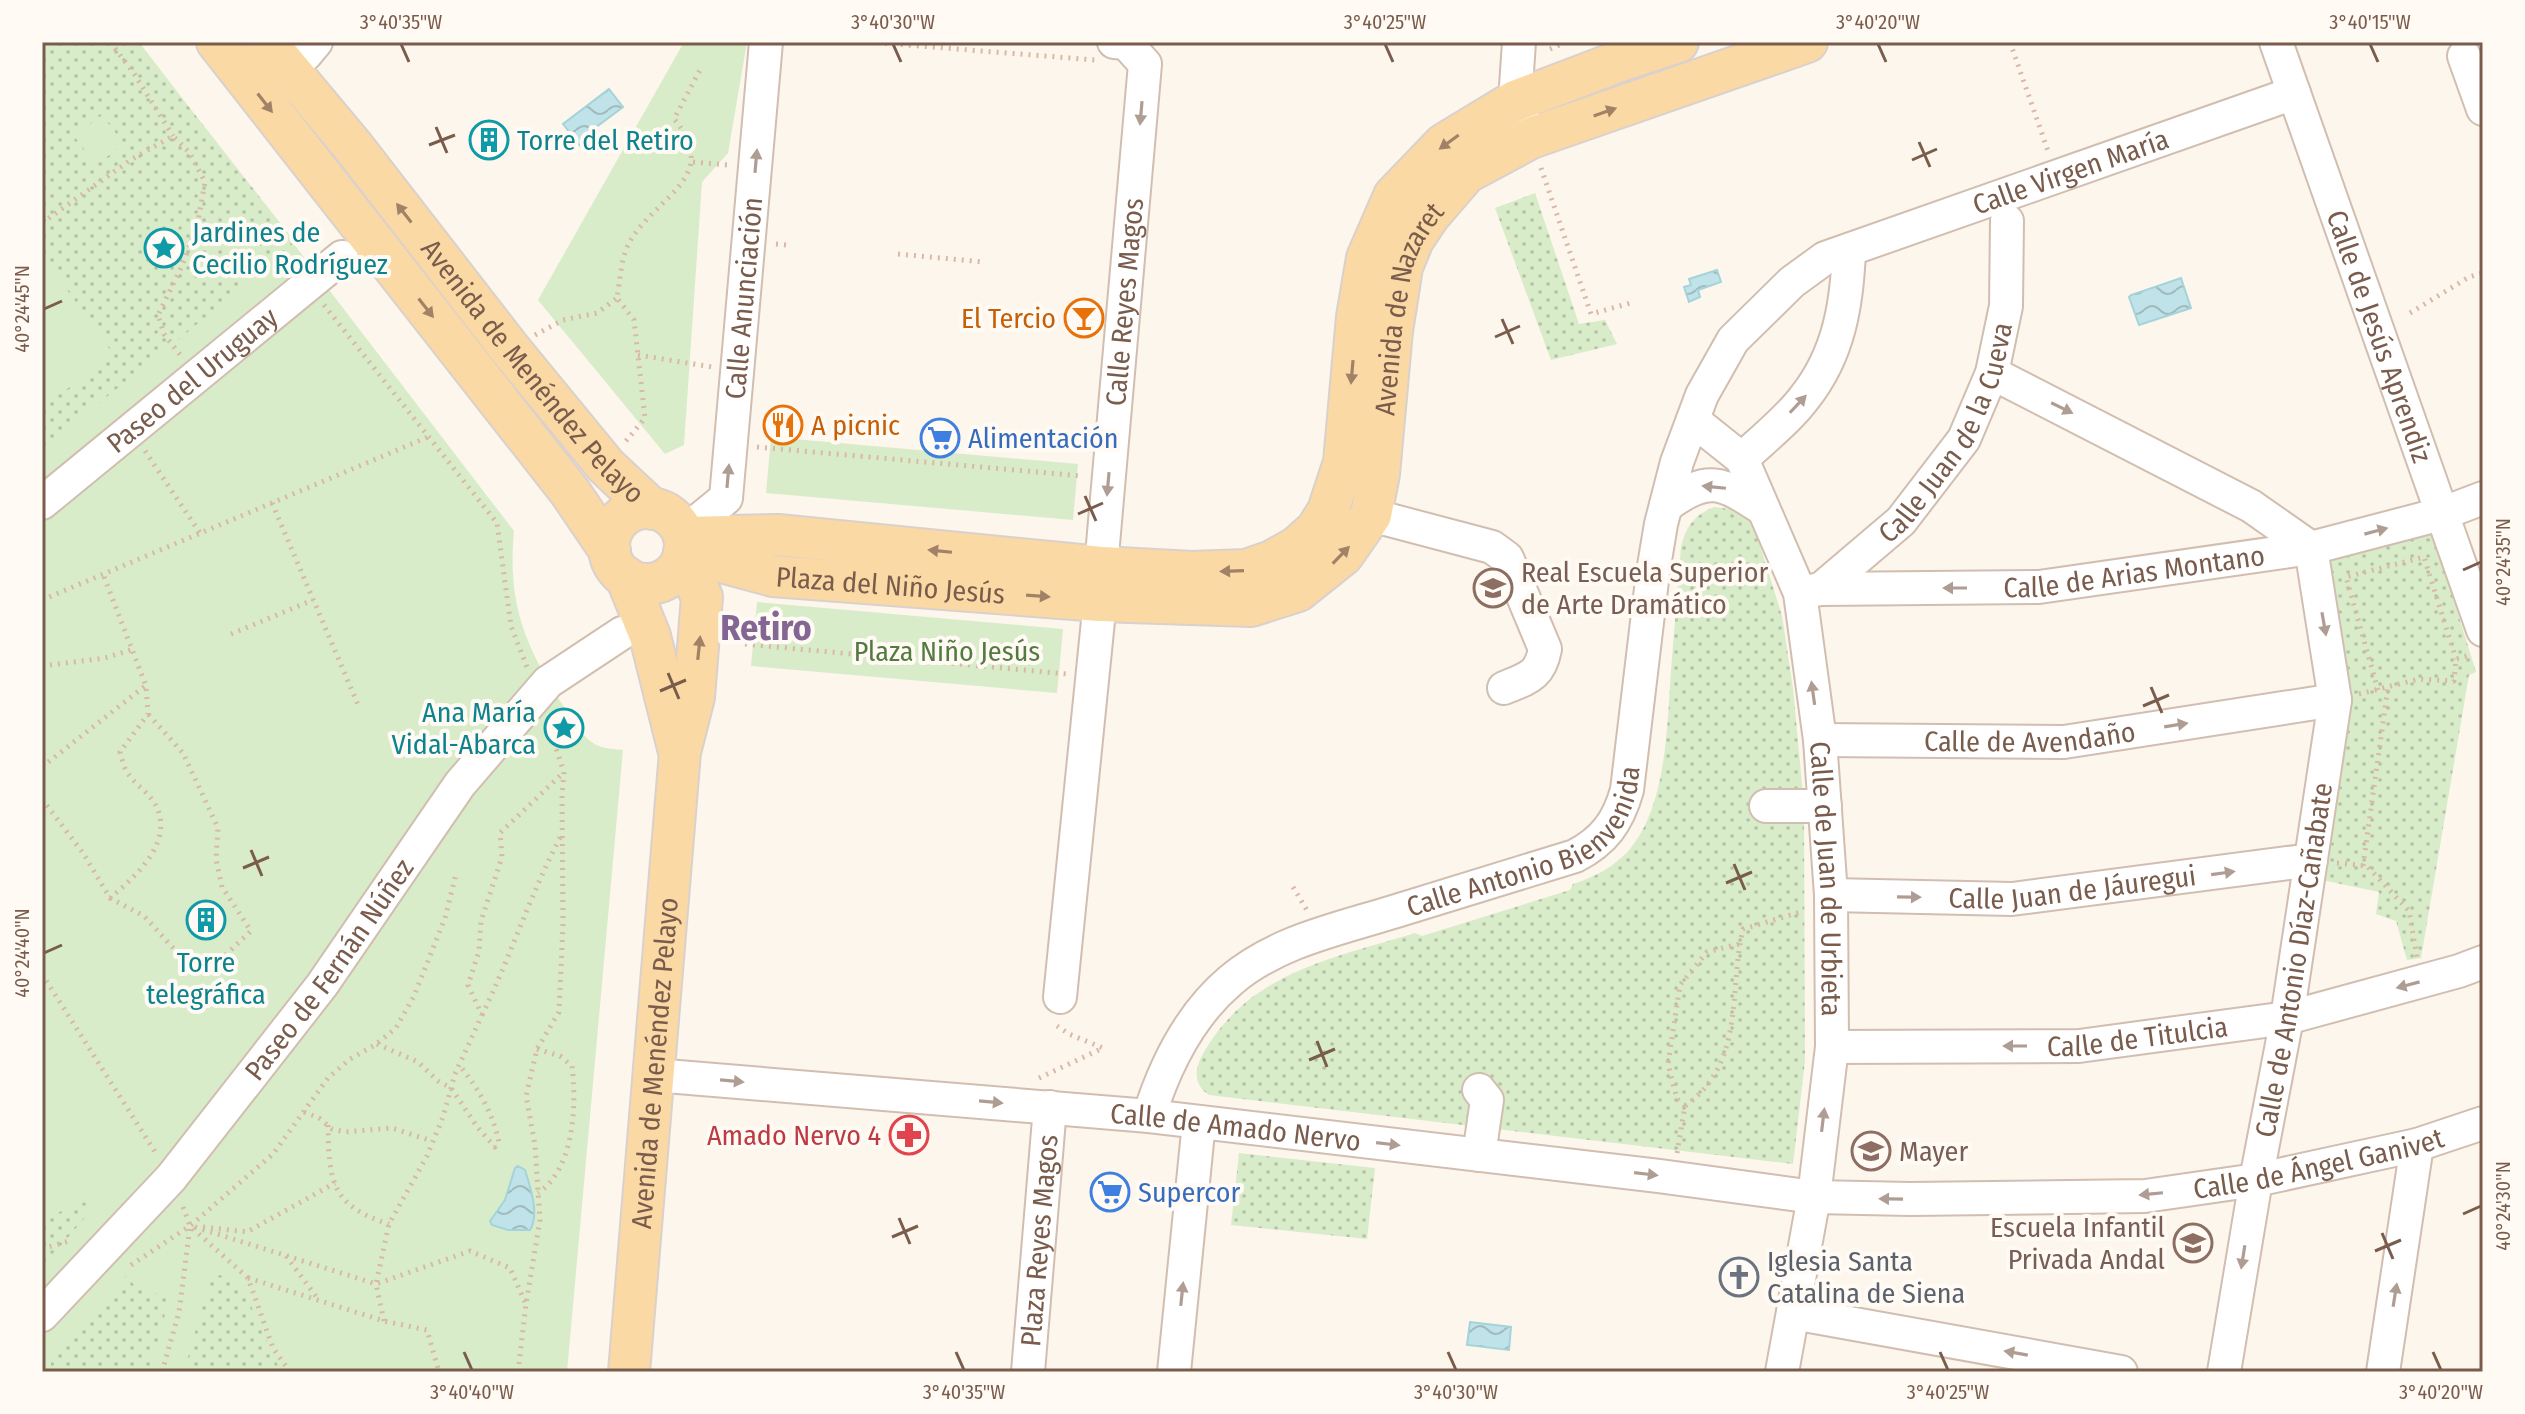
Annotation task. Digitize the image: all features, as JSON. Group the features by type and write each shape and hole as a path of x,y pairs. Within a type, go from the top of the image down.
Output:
{"main road":[{"name":"Avenida de Menéndez Pelayo","path":"217,42 570,492 618,564 650,636 680,752"},
{"name":"Avenida de Nazaret","path":"1100,584 1192,572 1246,570 1272,561 1297,547 1316,530 1328,511 1344,462 1357,317 1367,258 1394,196 1444,144 1515,101 1678,42"},
{"name":"Avenida de Nazaret","path":"1100,584 1251,606 1298,591 1323,574 1343,555 1371,515 1379,474 1402,267 1413,240 1429,216 1466,173 1531,138 1807,42"},
{"name":"Avenida de Menéndez Pelayo","path":"290,51 352,145 510,349 606,466 652,509"},
{"path":"652,509 668,514 684,545 669,577 644,583 618,564 610,539 622,517 633,510 652,509"},
{"name":"Avenida de Menéndez Pelayo","path":"629,1372 680,752 694,697 702,597 684,545"},
{"name":"Plaza del Niño Jesús","path":"684,545 773,576 1100,584"}],"street":[{"name":"Calle Anunciación","path":"684,545 726,498 766,42"},
{"path":"1114,42 1138,50"},
{"name":"Calle de Jesús Aprendiz","path":"2276,42 2483,630"},
{"path":"1531,138 1515,101 1535,45"},
{"name":"Calle Reyes Magos","path":"1060,997 1109,479 1138,50"},
{"path":"2464,56 2483,109"},
{"name":"Calle Virgen María","path":"1693,420 1715,370 1733,340 1792,282 1825,258 2294,93"},
{"name":"Calle Juan de la Cueva","path":"1810,591 1901,521 1964,439 1992,373 2006,306 2007,221"},
{"path":"1742,459 1797,406 1821,373 1842,320 1848,285 1849,250"},
{"name":"Paseo del Uruguay","path":"42,503 342,257"},
{"path":"1992,373 2251,506 2311,548"},
{"name":"Calle de Juan de Urbieta","path":"1693,420 1742,459 1763,509 1810,591 1831,895 1832,1047 1814,1197 1782,1372"},
{"name":"Calle Antonio Bienvenida","path":"1149,1116 1161,1080 1195,1019 1213,997 1249,967 1285,947 1317,935 1575,856 1592,847 1610,830 1621,811 1627,790 1653,572 1666,506 1677,462 1693,420"},
{"path":"1666,506 1689,488 1709,484 1733,490 1763,509"},
{"name":"Calle de Arias Montano","path":"1810,591 2039,587 2311,548 2441,514 2483,498"},
{"path":"2247,556 2259,532 2251,506"},
{"path":"1371,515 1492,547 1507,558 1545,649 1542,664 1532,676 1504,688"},
{"name":"Calle de Antonio Díaz-Cañabate","path":"2224,1372 2287,1018 2335,700 2311,548"},
{"name":"Paseo de Fernán Núñez","path":"42,1315 171,1178 322,985 460,784 548,682 622,633"},
{"name":"Calle de Avendaño","path":"1820,740 2064,742 2335,700"},
{"path":"1766,806 1825,806"},
{"name":"Calle Juan de Jáuregui","path":"1831,895 2012,899 2311,860"},
{"name":"Calle de Titulcia","path":"1832,1047 2079,1046 2287,1018 2483,962"},
{"name":"Calle de Amado Nervo","path":"654,1075 1149,1116 1814,1197"},
{"path":"1479,1090 1487,1100 1479,1155"},
{"name":"Plaza Reyes Magos","path":"1028,1372 1050,1107"},
{"path":"1174,1372 1199,1122"},
{"name":"Calle de Ángel Ganivet","path":"1814,1197 2145,1196 2256,1180 2417,1145 2483,1123"},
{"path":"2383,1372 2417,1145"},
{"path":"1793,1313 2121,1372"}],"path":[{"path":"110,42 133,72 173,136 189,152 205,182 197,227 158,315 164,334 195,377"},
{"path":"869,42 1138,50"},
{"path":"1535,45 1567,42"},
{"path":"2010,42 2051,161"},
{"path":"510,349 563,320 597,313 617,298 629,243 684,180 693,162 688,136 674,119 701,68"},
{"path":"42,223 132,159 173,136"},
{"path":"1531,138 1591,314 1634,302"},
{"path":"775,244 787,245"},
{"path":"898,254 984,262"},
{"path":"2410,313 2469,277 2483,273"},
{"path":"308,284 497,523 511,626 564,772 559,1012 537,1049 526,1096 535,1145 540,1220 518,1372"},
{"path":"606,466 645,418 634,320 617,298"},
{"path":"638,355 737,372"},
{"path":"131,430 200,533"},
{"path":"42,600 428,437"},
{"path":"756,446 1109,479"},
{"path":"272,503 359,707"},
{"path":"2335,700 2378,690 2419,679 2454,681 2456,659 2424,557 2346,577 2378,690"},
{"path":"42,799 83,853 110,898 144,916 185,961 194,966 218,962 251,931 222,887 216,859 218,828 183,753 148,714 146,686 103,574"},
{"path":"231,634 313,600"},
{"path":"745,644 1092,676"},
{"path":"42,666 105,658 134,649"},
{"path":"2456,659 2483,652"},
{"path":"42,767 146,686"},
{"path":"2363,866 2388,687"},
{"path":"110,898 143,869 157,840 161,820 156,805 128,774 120,752 148,714"},
{"path":"482,1015 468,985 479,951 481,921 502,857 500,833 564,772"},
{"path":"384,1321 376,1284 389,1224 427,1156 459,1065 562,833"},
{"path":"2311,860 2363,866 2409,911 2421,982"},
{"path":"162,1372 179,1312 190,1226 273,1154 328,1078 396,1028 414,996 445,918 456,874"},
{"path":"1673,1178 1685,1106 1704,1092 1723,1061 1731,1033 1743,929 1805,911 1831,895"},
{"path":"1685,1106 1677,1099 1668,1064 1680,985 1707,952 1739,944"},
{"path":"42,974 171,1178 190,1226 248,1278 384,1321 427,1330 439,1372"},
{"path":"1030,1083 1103,1048 1069,1034 1041,1015 1060,997"},
{"path":"376,1044 418,1062 438,1081 451,1088 495,1147 499,1142 494,1122 482,1096 459,1065"},
{"path":"537,1049 560,1056 572,1066 575,1090 564,1158 552,1184 538,1193"},
{"path":"304,1112 345,1132 392,1128 432,1141"},
{"path":"328,1125 331,1173 340,1196 361,1215 389,1224"},
{"path":"190,1226 247,1232 335,1183"},
{"path":"190,1226 376,1284 470,1251 510,1268 526,1304"},
{"path":"285,1255 319,1300"},
{"path":"248,1278 273,1348 290,1372"}],"green space":[{"path":"42,42 139,42 514,531 517,604 530,646 566,710 585,736 599,746 623,750 567,1372 42,1372"},
{"name":"Jardines de Cecilio Rodríguez","path":"42,42 138,42 295,242 42,448 42,407 114,355 42,255","holes":["102,115 124,144 96,165 74,136"]},
{"path":"684,42 747,42 728,153 702,182 684,445 665,454 538,300"},
{"path":"1535,193 1579,324 1605,320 1617,344 1551,360 1495,208"},
{"path":"771,437 1078,464 1073,520 766,493"},
{"path":"1714,507 1739,510 1749,520 1758,539 1782,616 1793,688 1804,806 1805,1061 1793,1164 1209,1095 1204,1091 1197,1075 1204,1052 1223,1025 1245,1003 1270,986 1296,972 1354,951 1415,933 1422,936 1570,890 1573,884 1611,866 1630,849 1651,810 1663,764 1681,547 1692,522"},
{"path":"2430,523 2476,672 2469,675 2421,958 2407,960 2396,921 2376,914 2379,892 2322,880 2318,552"},
{"name":"Plaza Niño Jesús","path":"757,602 1063,629 1057,693 751,666"},
{"path":"1239,1153 1375,1168 1367,1239 1231,1225"},
{"path":"81,1201 94,1207 42,1268 42,1221"},
{"path":"219,1275 237,1280 243,1288 281,1372 184,1372 210,1278"},
{"path":"126,1276 137,1288 168,1297 161,1336 148,1372 51,1372 51,1356"}],"water":[{"path":"609,89 623,107 595,128 603,139 585,152 563,124"},
{"path":"1717,270 1721,282 1698,290 1700,297 1689,302 1684,287 1691,285 1689,279"},
{"path":"2181,278 2191,308 2139,325 2129,297"},
{"path":"518,1166 525,1170 533,1200 534,1216 530,1230 508,1230 492,1225 490,1221 505,1200"},
{"path":"1470,1322 1511,1327 1509,1350 1467,1345"}],"place":[{"name":"Torre del Retiro","path":"489,140"},
{"name":"Jardines de Cecilio Rodríguez","path":"164,248"},
{"name":"El Tercio","path":"1084,318"},
{"name":"A picnic","path":"783,425"},
{"name":"Alimentación","path":"940,438"},
{"name":"Real Escuela Superior de Arte Dramático","path":"1493,588"},
{"name":"Ana María Vidal-Abarca","path":"564,728"},
{"name":"Torre telegráfica","path":"206,920"},
{"name":"Amado Nervo 4","path":"909,1135"},
{"name":"Mayer","path":"1871,1151"},
{"name":"Supercor","path":"1110,1192"},
{"name":"Escuela Infantil Privada Andal","path":"2193,1243"},
{"name":"Iglesia Santa Catalina de Siena","path":"1739,1277"}],"district":[{"name":"Retiro","path":"766,628"}]}
